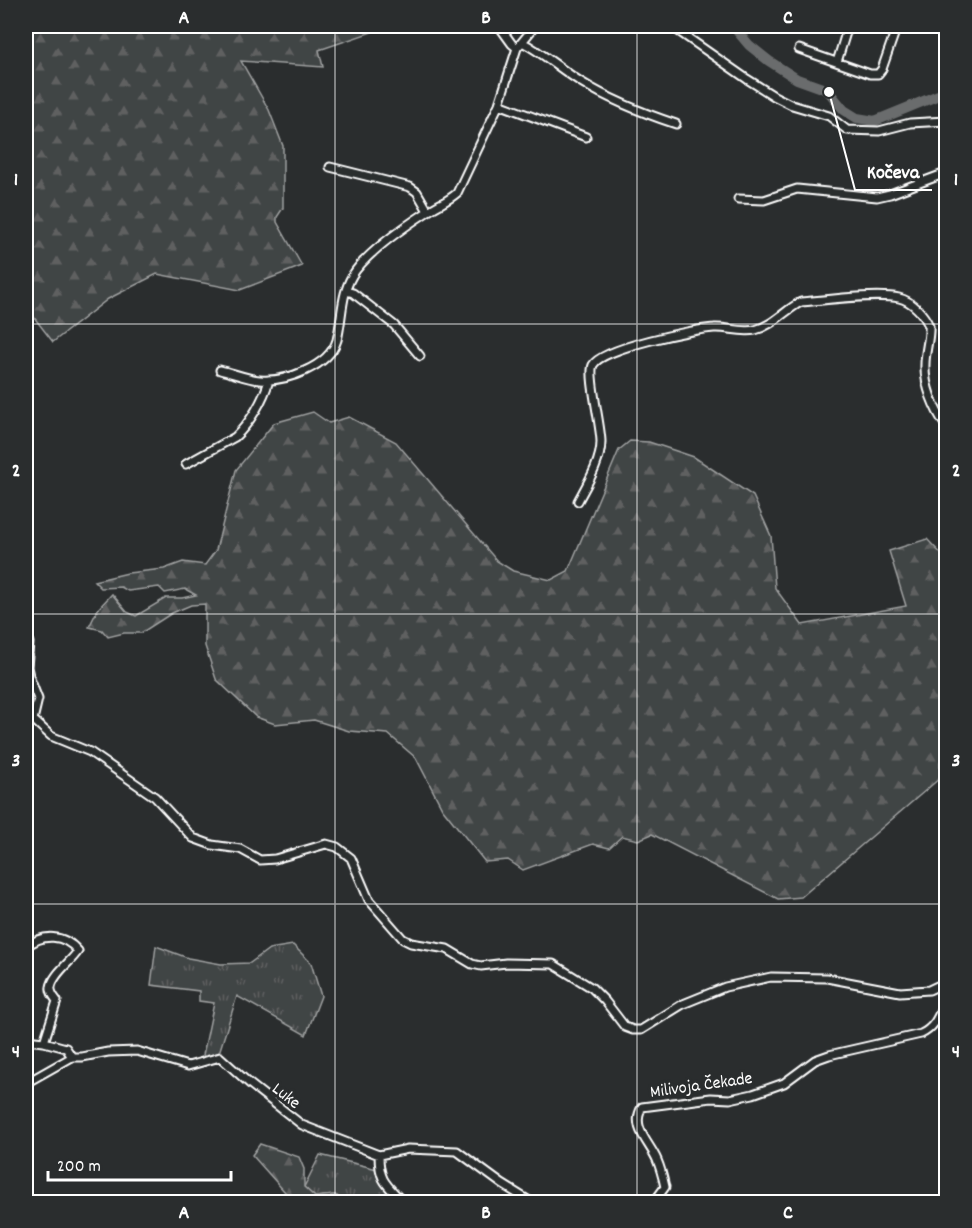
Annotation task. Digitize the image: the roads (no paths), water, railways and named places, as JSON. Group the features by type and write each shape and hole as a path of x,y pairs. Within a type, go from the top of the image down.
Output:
{"street":[{"path":"500,26 505,35 588,86 636,110 676,124"},
{"path":"220,370 258,380 269,380 308,371 332,350 349,280 369,257 428,211 447,202 457,193 499,104 520,45 535,26"},
{"path":"671,26 774,96 792,105 829,117 847,130 879,131 910,123 946,121"},
{"path":"837,62 848,26"},
{"path":"799,49 870,74 878,74 882,69 897,26"},
{"path":"499,104 586,137"},
{"path":"330,167 410,187 417,192 428,211"},
{"path":"738,199 764,200 797,189 877,197 946,172"},
{"path":"346,291 353,293 394,325 420,356"},
{"path":"578,501 593,470 601,444 599,416 591,372 593,364 608,353 676,334 715,327 753,331 778,318 801,302 900,298 913,305 929,326 924,366 926,382 938,413 946,426"},
{"path":"186,464 235,437 242,430 265,392 269,380"},
{"path":"26,629 29,643 29,676 38,699 33,720"},
{"path":"26,713 51,736 90,752 155,797 193,838 212,845 240,849 260,860 274,859 326,844 337,847 351,858 369,900 403,939 411,943 447,949 472,964 481,966 506,963 553,964 592,988 605,1001 624,1027 633,1030 641,1030 683,1004 725,987 771,977 827,978 900,992 929,990 946,982"},
{"path":"26,947 43,938 52,937 71,943 78,951 51,986 51,992 57,1001 44,1042"},
{"name":"Milivoja Čekade","path":"654,1203 665,1187 656,1158 639,1129 639,1112 642,1107 711,1098 730,1099 753,1094 784,1083 815,1060 829,1055 921,1034 936,1023 946,1000"},
{"path":"26,1040 66,1048 72,1057"},
{"name":"Luke","path":"26,1083 72,1057 108,1052 138,1051 188,1066 220,1057 302,1125 379,1155"},
{"path":"403,1203 380,1174 379,1155 408,1149 457,1151 531,1203"}],"waterway":[{"path":"733,26 749,45 769,61 797,79 829,92 844,110 857,118 875,121 946,92"}],"place":[{"name":"Kočeva","path":"829,92"}]}
